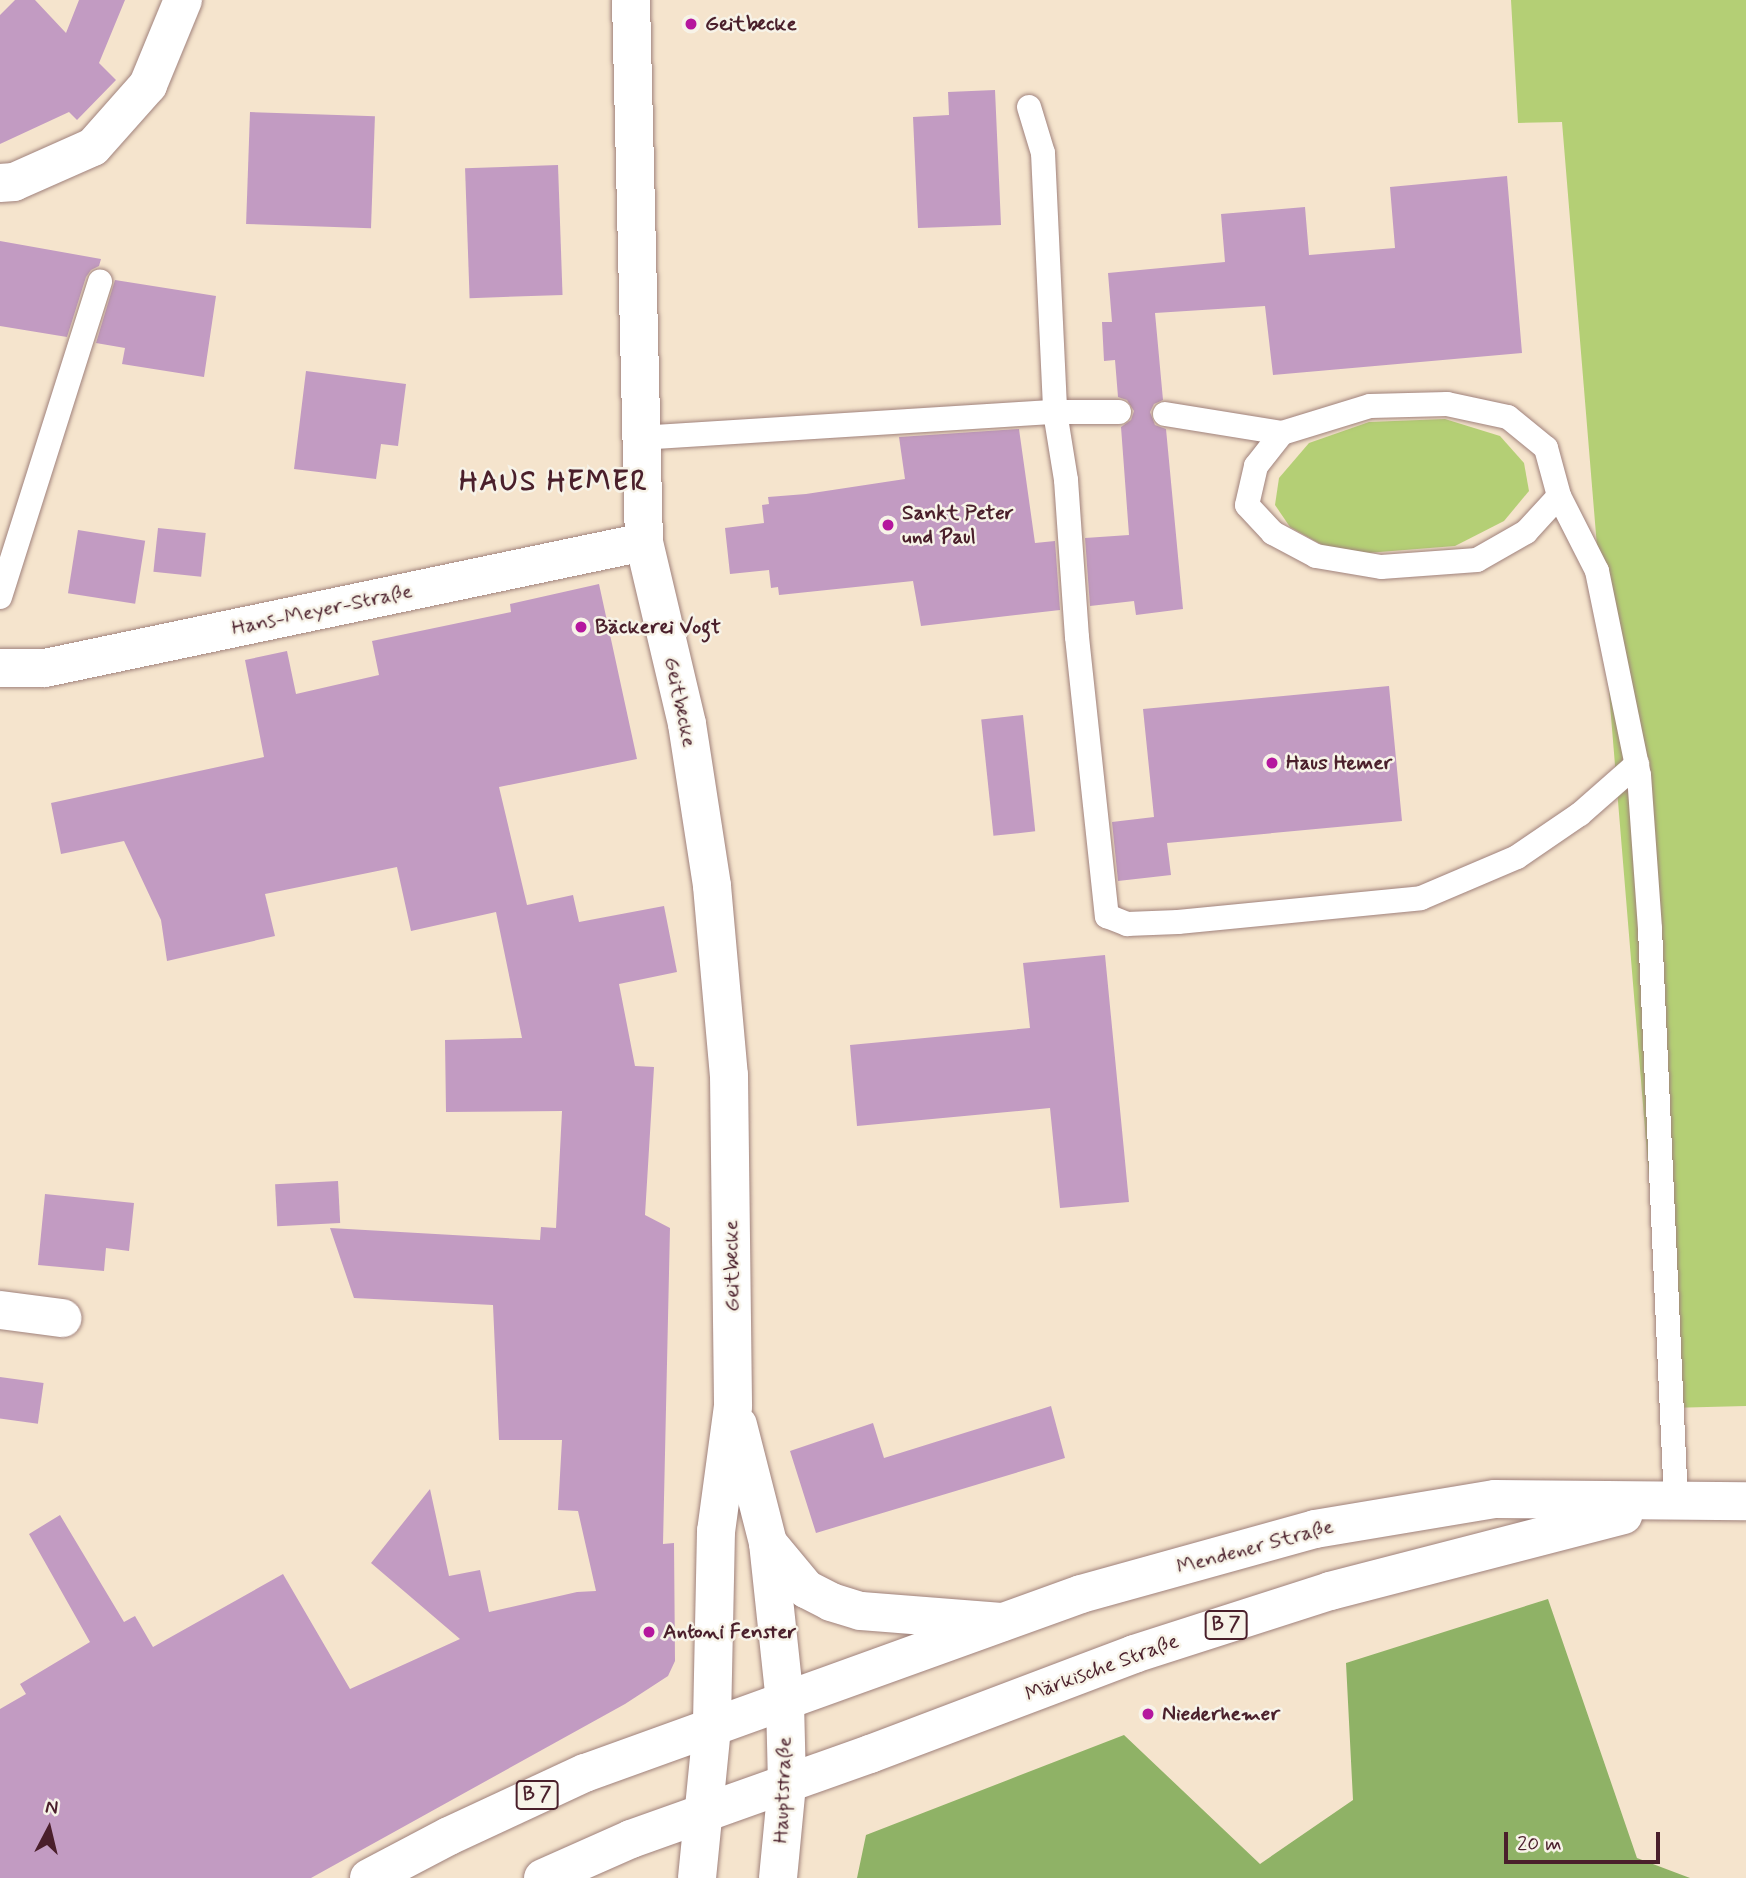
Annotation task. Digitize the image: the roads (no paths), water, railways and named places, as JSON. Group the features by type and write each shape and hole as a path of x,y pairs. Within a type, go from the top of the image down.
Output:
{"street":[{"path":"0,183 14,182 93,147 148,85 183,0"},
{"name":"Geitbecke","path":"631,0 639,438 644,542 687,724 712,886 729,1075 733,1406 716,1531 712,1728"},
{"name":"Hans-Meyer-Straße","path":"0,668 45,668 644,542"},
{"path":"0,1310 62,1318"},
{"name":"Geitbecke","path":"733,1406 768,1543 785,1702"},
{"name":"Mendener Straße","path":"785,1702 1081,1594 1315,1529 1495,1499 1746,1501"},
{"name":"Märkische Straße","path":"543,1878 602,1850 787,1784 1133,1654 1330,1591 1676,1502"},
{"path":"768,1543 806,1589 831,1602 861,1611 1002,1622"},
{"name":"B 7","path":"369,1878 449,1836 584,1773 785,1702"},
{"name":"Hauptstraße","path":"778,1878 787,1784 785,1702"},
{"path":"698,1878 712,1728"}],"lane":[{"path":"1029,107 1043,153 1055,412 1066,480 1077,637 1107,916 1126,924 1178,922 1421,898 1517,857 1580,814 1637,764"},
{"path":"0,597 100,281"},
{"path":"1165,414 1282,433 1370,405 1447,404 1508,417 1546,448 1559,496 1597,571 1637,764 1650,929 1676,1502"},
{"path":"639,438 1055,412 1119,412"},
{"path":"1282,433 1256,466 1248,505 1273,533 1316,556 1381,568 1477,560 1526,532 1559,496"}],"place":[{"name":"Geitbecke","path":"691,24"},
{"name":"Sankt Peter und Paul","path":"888,525"},
{"name":"Bäckerei Vogt","path":"581,627"},
{"name":"Haus Hemer","path":"1272,763"},
{"name":"Antoni Fenster","path":"649,1632"},
{"name":"Niederhemer","path":"1148,1714"}],"district":[{"name":"HAUS HEMER","path":"554,483"}]}
